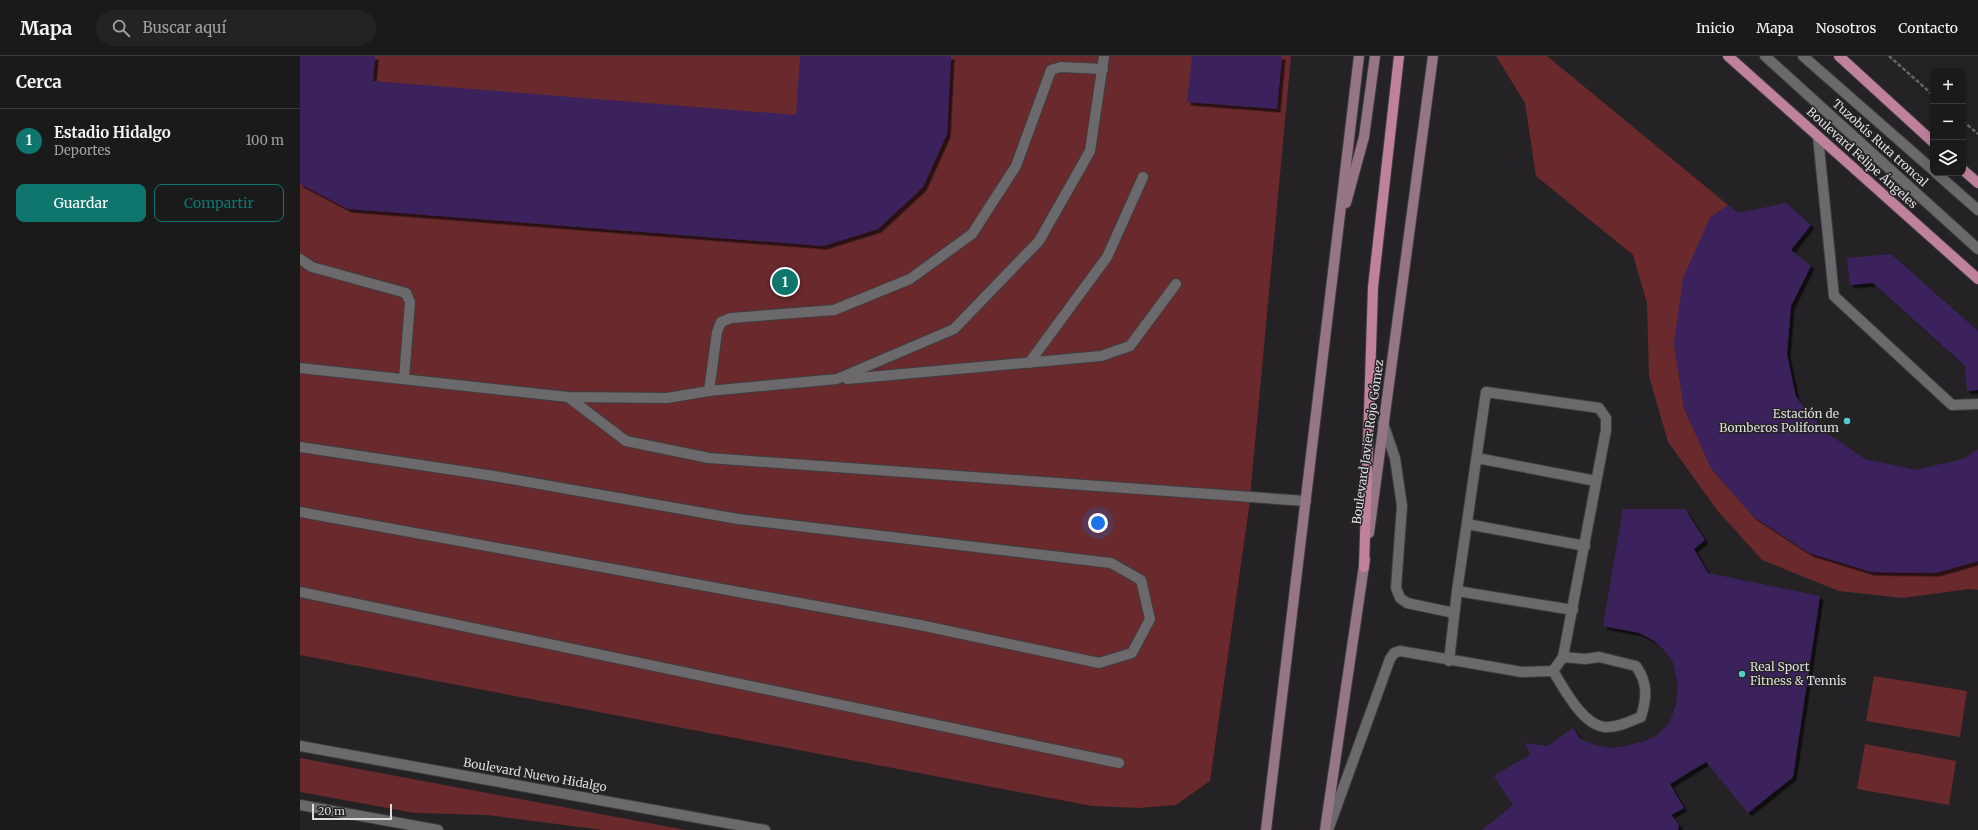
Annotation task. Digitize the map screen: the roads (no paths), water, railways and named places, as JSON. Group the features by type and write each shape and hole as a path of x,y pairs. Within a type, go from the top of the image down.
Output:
{"main road":[{"path":"1264,828 1306,501 1359,56"},
{"path":"1337,240 1364,137 1375,56"},
{"path":"1364,567 1373,287 1399,56"},
{"name":"Boulevard Javier Rojo Gómez","path":"1327,830 1364,567 1432,56"},
{"name":"Boulevard Felipe Ángeles","path":"1728,56 1978,279"},
{"path":"1839,56 1931,140"},
{"path":"1966,173 1978,183"}],"street":[{"path":"837,380 954,329 1039,241 1090,151 1104,56"},
{"name":"Tuzobús Ruta troncal","path":"1765,56 1978,249"},
{"name":"Tuzobús Ruta troncal","path":"1803,56 1930,167"},
{"path":"709,391 717,332 721,322 731,318 834,310 910,280 972,234 1016,166 1051,70 1061,67 1103,69"},
{"path":"1818,137 1834,296 1952,405 1978,404"},
{"name":"Tuzobús Ruta troncal","path":"1939,176 1978,210"},
{"path":"1029,363 1107,257 1143,177"},
{"path":"300,259 312,267 406,293 410,302 404,379"},
{"path":"300,368 568,397 667,398 709,391 1102,356 1130,346 1176,284"},
{"path":"1449,660 1457,591 1486,392 1598,408 1606,418 1606,430 1573,610 1563,657 1554,671"},
{"path":"568,397 626,441 709,458 1306,501"},
{"path":"1383,423 1395,458 1402,506 1396,588 1400,598 1407,602 1454,613"},
{"path":"300,447 494,476 738,519 1112,563 1141,580 1150,619 1132,653 1099,662 920,625 300,512"},
{"path":"1477,458 1596,481"},
{"path":"1467,524 1584,546"},
{"path":"1457,591 1573,610"},
{"path":"300,592 1119,763"},
{"path":"1327,830 1390,660 1394,653 1400,651 1522,672 1554,671"},
{"path":"1554,671 1569,698 1588,720 1604,727 1622,725 1641,716 1645,704 1645,687 1643,677 1636,666 1599,657 1585,659 1563,657"},
{"name":"Boulevard Nuevo Hidalgo","path":"300,746 765,830"},
{"path":"300,806 438,830"}],"place":[{"name":"Estadio Hidalgo","path":"785,282"},
{"name":"Estación de Bomberos Poliforum","path":"1847,421"},
{"name":"Real Sport Fitness & Tennis","path":"1742,674"}]}
